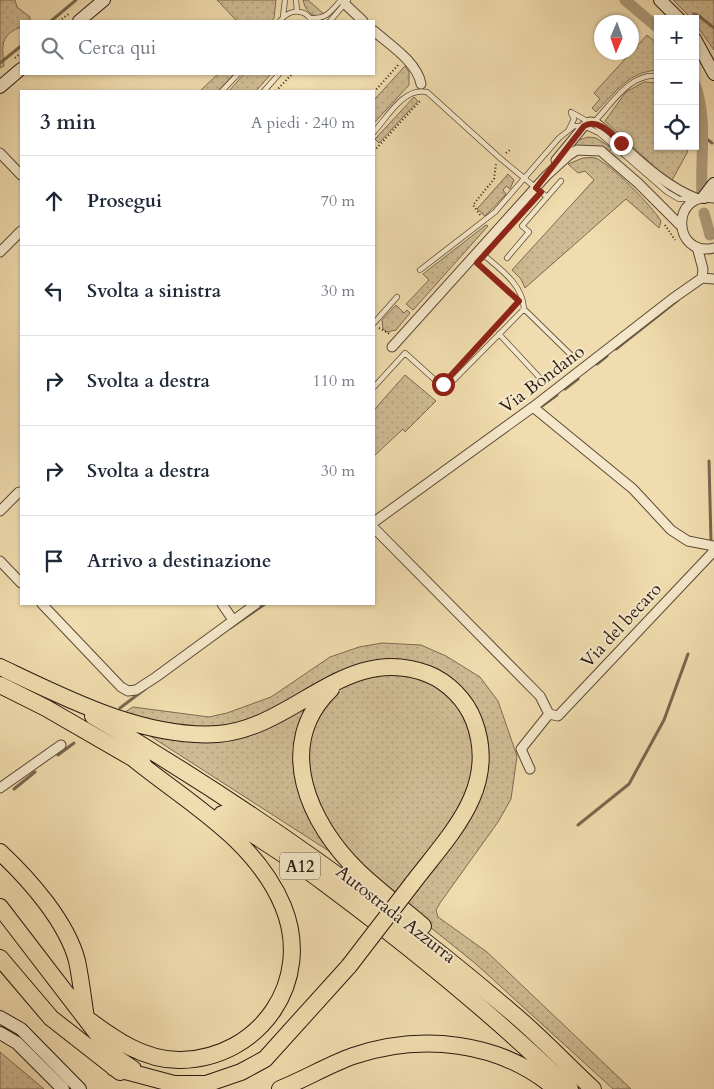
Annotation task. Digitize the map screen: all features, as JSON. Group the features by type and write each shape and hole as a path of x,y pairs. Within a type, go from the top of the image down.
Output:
{"highway":[{"path":"0,958 52,1018 114,1068 148,1083 174,1084 206,1084 241,1072 265,1059 349,966 464,814 478,783 482,761 479,734 471,714 454,690 435,677 414,668 393,665 344,676 270,719 252,727 218,734 182,733 134,723 50,690"},
{"name":"A12","path":"0,667 50,690 184,769 335,872 511,1011 592,1089"},
{"path":"344,676 324,696 308,718 301,743 300,768 316,815 330,839 358,871 458,957 511,1011"},
{"name":"Autostrada Azzurra","path":"0,685 46,708 171,780 322,881 413,952 519,1040 570,1089"},
{"path":"0,852 22,873 64,930 76,960 86,1018 118,1042 152,1056 180,1060 220,1054 254,1034 275,1009 288,982 292,944 283,907 264,870 228,830 173,791 134,759"},
{"path":"0,907 16,931 86,1018 115,1058 148,1083"},
{"path":"280,1089 353,1056 394,1045 430,1042 460,1045 490,1053 542,1077 556,1089"}],"main road":[{"path":"79,20 104,0"},
{"path":"660,0 675,15"},
{"path":"699,46 714,74"},
{"path":"0,87 20,70"},
{"path":"705,198 714,184"},
{"path":"0,1017 21,1029 80,1089"},
{"path":"0,1033 17,1043 63,1089"}],"street":[{"path":"344,1 363,20"},
{"path":"375,32 414,67 420,74 422,84"},
{"path":"392,347 482,253 589,124 614,137 664,181 682,193 705,198"},
{"path":"546,176 577,150 601,151 638,183 681,226 686,239 697,247 714,248"},
{"path":"0,153 20,174"},
{"path":"681,226 683,213 692,202 705,198"},
{"path":"0,252 20,232"},
{"path":"697,247 702,278 714,279"},
{"name":"Via Bondano","path":"375,521 533,407 666,303 702,278"},
{"path":"533,407 633,490 671,530 688,541 714,546"},
{"path":"0,511 19,492"},
{"path":"375,529 540,696 549,714 521,749 530,769"},
{"name":"Via del becaro","path":"549,714 558,716 714,551"},
{"path":"0,561 20,582"},
{"path":"43,605 121,687 128,691 136,690 255,605"},
{"path":"223,605 233,620"},
{"path":"0,788 61,745"}],"lane":[{"path":"281,20 286,0"},
{"path":"296,0 297,11"},
{"path":"281,20 291,12 297,11 311,20 327,16 344,1"},
{"path":"331,20 344,1"},
{"path":"223,90 237,75"},
{"path":"265,90 278,75"},
{"path":"568,129 589,124 633,82 650,75 654,76"},
{"path":"375,131 408,94 420,91 427,92 547,197"},
{"path":"420,270 486,220 568,129 574,119 571,112 589,124"},
{"path":"507,258 529,232 522,226 561,181"},
{"path":"375,386 405,353 445,389 524,309 524,300 519,287 482,253"},
{"path":"375,322 397,297"},
{"path":"524,309 570,354"},
{"path":"499,334 539,378"}],"path":[{"path":"375,91 399,64 393,58"},
{"path":"277,90 291,75"},
{"path":"375,151 424,97"},
{"path":"665,224 680,244"},
{"path":"482,253 477,263 512,295"}],"shaded area":[{"path":"0,0 15,0 17,7 30,17 30,20 20,20 20,27 6,37 3,47 4,66 0,68"},
{"path":"217,0 276,0 273,20 236,20"},
{"path":"303,0 308,0 325,15 316,16 310,13"},
{"path":"673,0 714,0 714,50 699,29 699,15 688,15"},
{"path":"647,35 654,41 654,71 630,79 616,90 596,112 592,108 600,99 594,93 624,60 639,60 639,44"},
{"path":"405,66 409,72 409,85 375,122 375,99"},
{"path":"217,75 233,75 219,90 201,90"},
{"path":"243,75 270,75 257,90 230,90"},
{"path":"644,82 654,83 654,150 687,150 671,182 605,121 626,92"},
{"path":"414,97 418,101 379,143 375,139"},
{"path":"588,137 596,138 612,148 609,152 589,146 569,150 576,141"},
{"path":"583,158 595,158 602,161 620,176 657,215 661,221 659,228 626,199 525,288 521,279 512,270 594,180 585,171 578,173 568,164"},
{"path":"508,174 514,180 510,189 506,186 503,190 506,194 485,216 477,209"},
{"path":"486,225 488,226 413,310 406,304 429,280 423,274"},
{"path":"396,305 404,313 407,310 410,313 396,330 387,332 383,329 382,320"},
{"path":"405,375 436,401 405,432 403,429 375,455 375,409"},
{"path":"382,643 421,645 446,656 480,677 498,701 517,756 511,799 498,822 440,903 436,910 438,917 487,952 631,1089 613,1089 476,964 404,906 482,793 488,767 488,741 483,725 470,712 431,682 401,660 368,662 265,715 223,727 172,727 122,714 133,707 209,717 227,713 271,697 330,657 359,647"},
{"path":"400,673 439,688 452,700 465,720 470,733 474,747 476,768 470,790 452,822 394,895 336,838 308,783 306,740 325,701 338,689 363,676"},
{"path":"310,702 295,742 332,853 147,734 187,738"},
{"path":"0,1052 44,1089 0,1089"}],"waterway":[{"path":"52,20 76,0"},
{"path":"625,0 654,25"},
{"path":"694,14 714,28"},
{"path":"648,20 654,19"},
{"path":"0,63 20,47"},
{"path":"699,98 703,139 702,194"},
{"path":"703,136 712,143"},
{"path":"704,213 710,235"},
{"path":"616,349 678,300"},
{"path":"597,364 607,356"},
{"path":"565,389 578,379"},
{"path":"542,406 557,395"},
{"path":"709,461 711,542"},
{"path":"230,628 264,605"},
{"path":"578,825 629,784 664,720 688,654"},
{"path":"120,708 145,689"},
{"path":"58,755 74,743"},
{"path":"14,789 35,772"}],"route":[{"path":"443,384 519,301 477,263 541,192 536,188 558,157 584,126 590,122 596,123 621,143"}]}
